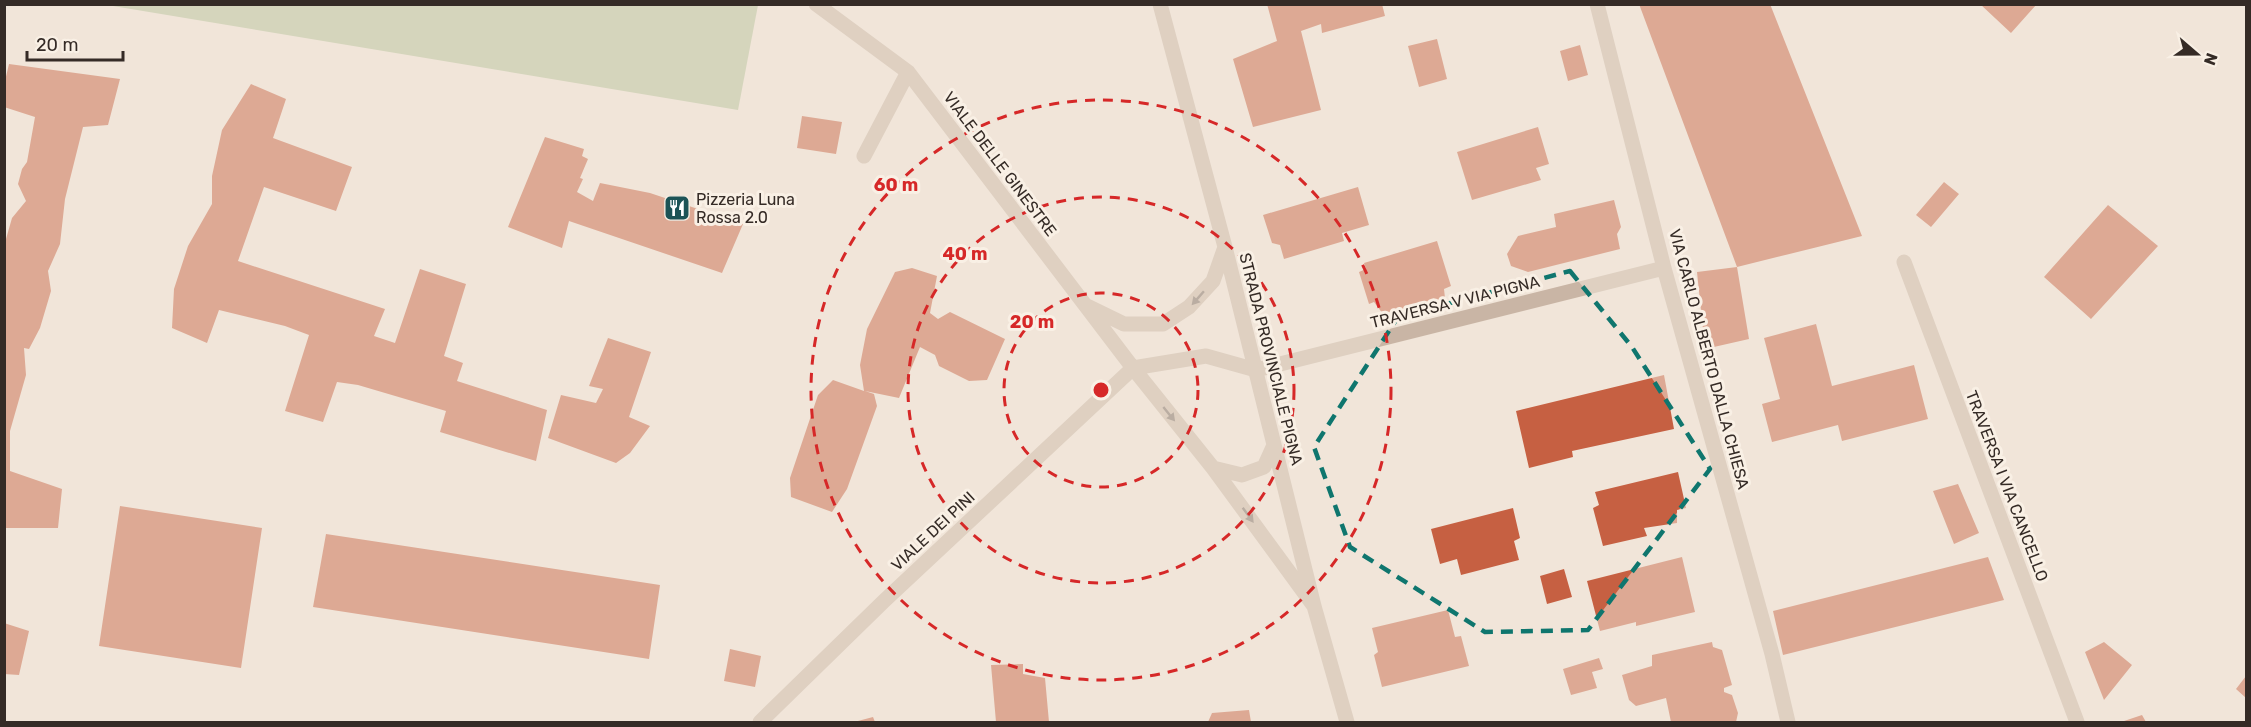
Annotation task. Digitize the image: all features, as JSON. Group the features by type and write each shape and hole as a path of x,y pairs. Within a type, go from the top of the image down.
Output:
{"street":[{"name":"VIALE DELLE GINESTRE","path":"816,4 908,72 1132,368 1213,468 1314,606"},
{"name":"STRADA PROVINCIALE PIGNA","path":"1160,4 1225,247 1314,606 1347,723"},
{"name":"VIA CARLO ALBERTO DALLA CHIESA","path":"1597,4 1664,268 1772,654 1788,723"},
{"path":"864,156 908,72"},
{"path":"1084,304 1124,324 1163,324 1190,308 1213,281 1225,247"},
{"name":"TRAVERSA I VIA CANCELLO","path":"1904,262 2077,723"},
{"name":"TRAVERSA V VIA PIGNA","path":"1256,370 1664,268"},
{"path":"1132,368 1206,356 1256,370"},
{"name":"VIALE DEI PINI","path":"760,723 884,601 1132,368"},
{"path":"1213,468 1242,475 1264,467 1274,445"}],"highlighted area":[{"path":"1570,271 1632,347 1710,469 1588,630 1485,632 1350,547 1314,447 1398,317"}],"green space":[{"path":"107,5 758,5 738,110"}],"building":[{"path":"1267,4 1382,4 1385,16 1322,33 1321,24 1301,31 1321,110 1253,127 1233,59 1277,41"},
{"path":"1639,4 1770,4 1862,236 1737,267"},
{"path":"1980,4 2037,4 2011,33"},
{"path":"1437,39 1447,79 1419,87 1408,46"},
{"path":"1580,45 1588,75 1568,81 1560,51"},
{"path":"9,64 120,79 108,125 83,127 65,199 60,244 48,271 51,291 40,328 29,349 24,348 26,375 10,431 10,471 62,489 58,528 4,528 4,246 12,218 26,201 18,184 22,169 27,162 35,117 4,107 4,85"},
{"path":"251,84 286,99 273,138 352,167 336,211 264,187 238,261 385,309 374,336 395,343 420,269 466,284 444,356 463,363 457,381 547,410 536,461 440,432 446,411 358,385 337,382 323,422 285,411 309,335 285,326 219,310 207,343 172,328 174,289 188,246 212,204 212,176 222,130"},
{"path":"802,116 842,122 836,154 797,148"},
{"path":"1538,127 1549,164 1536,168 1541,180 1472,200 1457,152"},
{"path":"545,137 584,149 582,156 588,159 577,192 593,201 600,183 650,193 743,224 722,273 569,221 562,248 508,227"},
{"path":"1944,182 1959,194 1931,227 1916,215"},
{"path":"1358,187 1369,225 1342,233 1344,241 1284,259 1280,245 1272,243 1263,215"},
{"path":"1614,200 1621,227 1617,234 1620,249 1528,272 1511,266 1507,254 1518,236 1556,227 1554,214"},
{"path":"2108,205 2158,246 2091,319 2044,277"},
{"path":"1437,241 1451,286 1444,289 1445,298 1383,314 1374,302 1369,304 1359,272 1366,269 1364,263"},
{"path":"1737,267 1749,339 1705,349 1697,272"},
{"path":"912,268 937,276 930,313 938,319 950,312 1005,339 987,380 969,381 939,366 935,355 920,347 899,398 865,391 874,394 877,406 847,489 832,512 791,497 790,478 818,395 833,380 864,391 860,365 867,329 895,272"},
{"path":"1816,324 1832,386 1914,365 1928,419 1842,441 1838,425 1772,442 1762,404 1780,399 1764,338"},
{"path":"608,338 651,352 629,417 650,426 630,453 616,463 548,438 561,395 596,403 603,389 589,386"},
{"path":"1664,375 1674,429 1572,451 1573,457 1529,468 1516,411"},
{"path":"1678,472 1686,508 1677,510 1677,523 1644,528 1647,536 1603,546 1593,508 1599,505 1595,492"},
{"path":"1958,484 1979,533 1954,544 1933,491"},
{"path":"120,506 262,528 241,668 99,646"},
{"path":"1513,508 1520,538 1514,541 1519,560 1461,575 1457,559 1440,564 1431,529"},
{"path":"326,534 660,585 649,659 313,607"},
{"path":"1682,557 1695,612 1636,626 1636,622 1600,631 1587,581"},
{"path":"1988,557 2004,600 1783,655 1773,611"},
{"path":"1564,569 1572,597 1547,604 1540,576"},
{"path":"1448,610 1455,637 1461,636 1469,666 1382,687 1374,655 1378,652 1372,628"},
{"path":"4,623 29,631 19,675 4,674"},
{"path":"1712,642 1713,647 1722,650 1732,685 1724,688 1724,692 1732,695 1738,713 1736,722 1671,722 1666,698 1636,706 1629,700 1622,675 1652,666 1652,655"},
{"path":"2104,642 2132,665 2104,700 2085,652"},
{"path":"730,649 761,656 755,687 724,681"},
{"path":"1599,658 1603,669 1592,672 1597,688 1571,695 1563,669"},
{"path":"1023,664 1023,674 1045,678 1049,722 996,722 991,665"},
{"path":"2246,676 2246,698 2236,689"},
{"path":"1249,710 1251,722 1208,722 1212,713"},
{"path":"2142,715 2146,722 2121,722"},
{"path":"873,717 875,722 854,722"}],"place":[{"name":"Pizzeria Luna Rossa 2.0","path":"677,208"}]}
